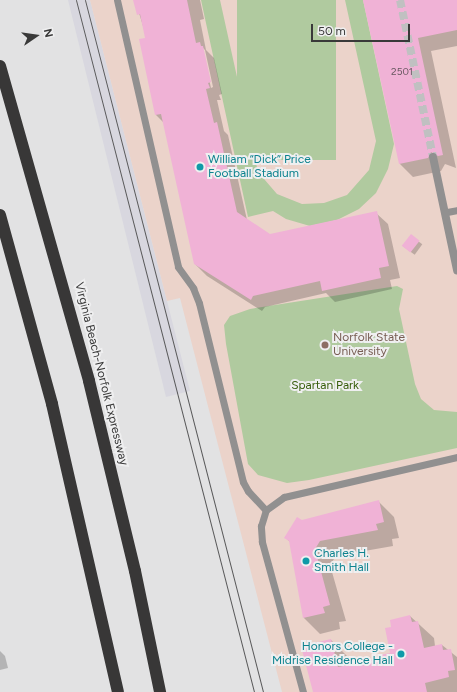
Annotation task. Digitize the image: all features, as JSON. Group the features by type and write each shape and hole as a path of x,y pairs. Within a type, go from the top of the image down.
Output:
{"highway":[{"name":"Virginia Beach-Norfolk Expressway","path":"0,66 56,258 93,397 135,571 160,692"},
{"path":"0,215 52,404 118,692"}],"street":[{"path":"433,157 447,212 457,270"}],"lane":[{"path":"117,0 178,267 193,288 199,303 243,482 248,491 266,510"},
{"path":"447,212 457,210"},
{"path":"303,692 262,542 261,526 266,510 284,497 457,457"}],"shaded area":[{"path":"68,0 90,0 190,391 166,397"},
{"name":"Norfolk State University","path":"90,0 457,0 457,692 282,692 180,298 167,301"}],"green space":[{"path":"201,0 220,0 258,172 277,194 302,204 324,203 347,195 369,170 376,141 345,0 363,0 394,144 388,169 376,193 359,209 337,220 310,226 286,219 273,211 248,217"},
{"path":"237,0 336,0 336,160 237,160"},
{"name":"Spartan Park","path":"397,286 403,289 399,309 415,384 421,399 434,410 457,412 457,448 309,480 287,483 258,475 248,464 226,344 224,325 230,316 250,309"}],"building":[{"name":"William “Dick” Price Football Stadium","path":"133,0 187,0 196,43 200,42 201,46 203,46 211,82 208,83 210,88 206,89 214,123 217,122 237,212 270,234 377,211 389,266 379,268 381,278 322,291 320,281 253,296 251,300 194,264 161,114 155,115 139,39 145,38 140,14 137,15"},
{"path":"363,0 457,0 457,30 418,38 443,155 438,156 431,152 428,158 399,164"},
{"path":"411,234 420,241 410,253 402,246"},
{"name":"Charles H. Smith Hall","path":"379,500 384,522 376,524 378,530 320,541 315,549 330,605 323,607 325,613 303,618 289,541 284,538 297,517 302,520"},
{"name":"Honors College - Midrise Residence Hall","path":"410,615 412,622 418,621 424,648 442,644 443,650 451,649 455,670 448,671 449,677 425,683 427,692 313,692 301,646 331,639 338,667 381,658 380,655 390,653 385,628 391,627 390,620"}],"tunnel":[{"path":"400,0 433,157"}],"tram line":[{"path":"76,0 254,692"},
{"path":"85,0 263,692"}],"place":[{"name":"William “Dick” Price Football Stadium","path":"200,167"},
{"name":"Norfolk State University","path":"325,345"},
{"name":"Charles H. Smith Hall","path":"306,561"},
{"name":"Honors College - Midrise Residence Hall","path":"401,654"}]}
